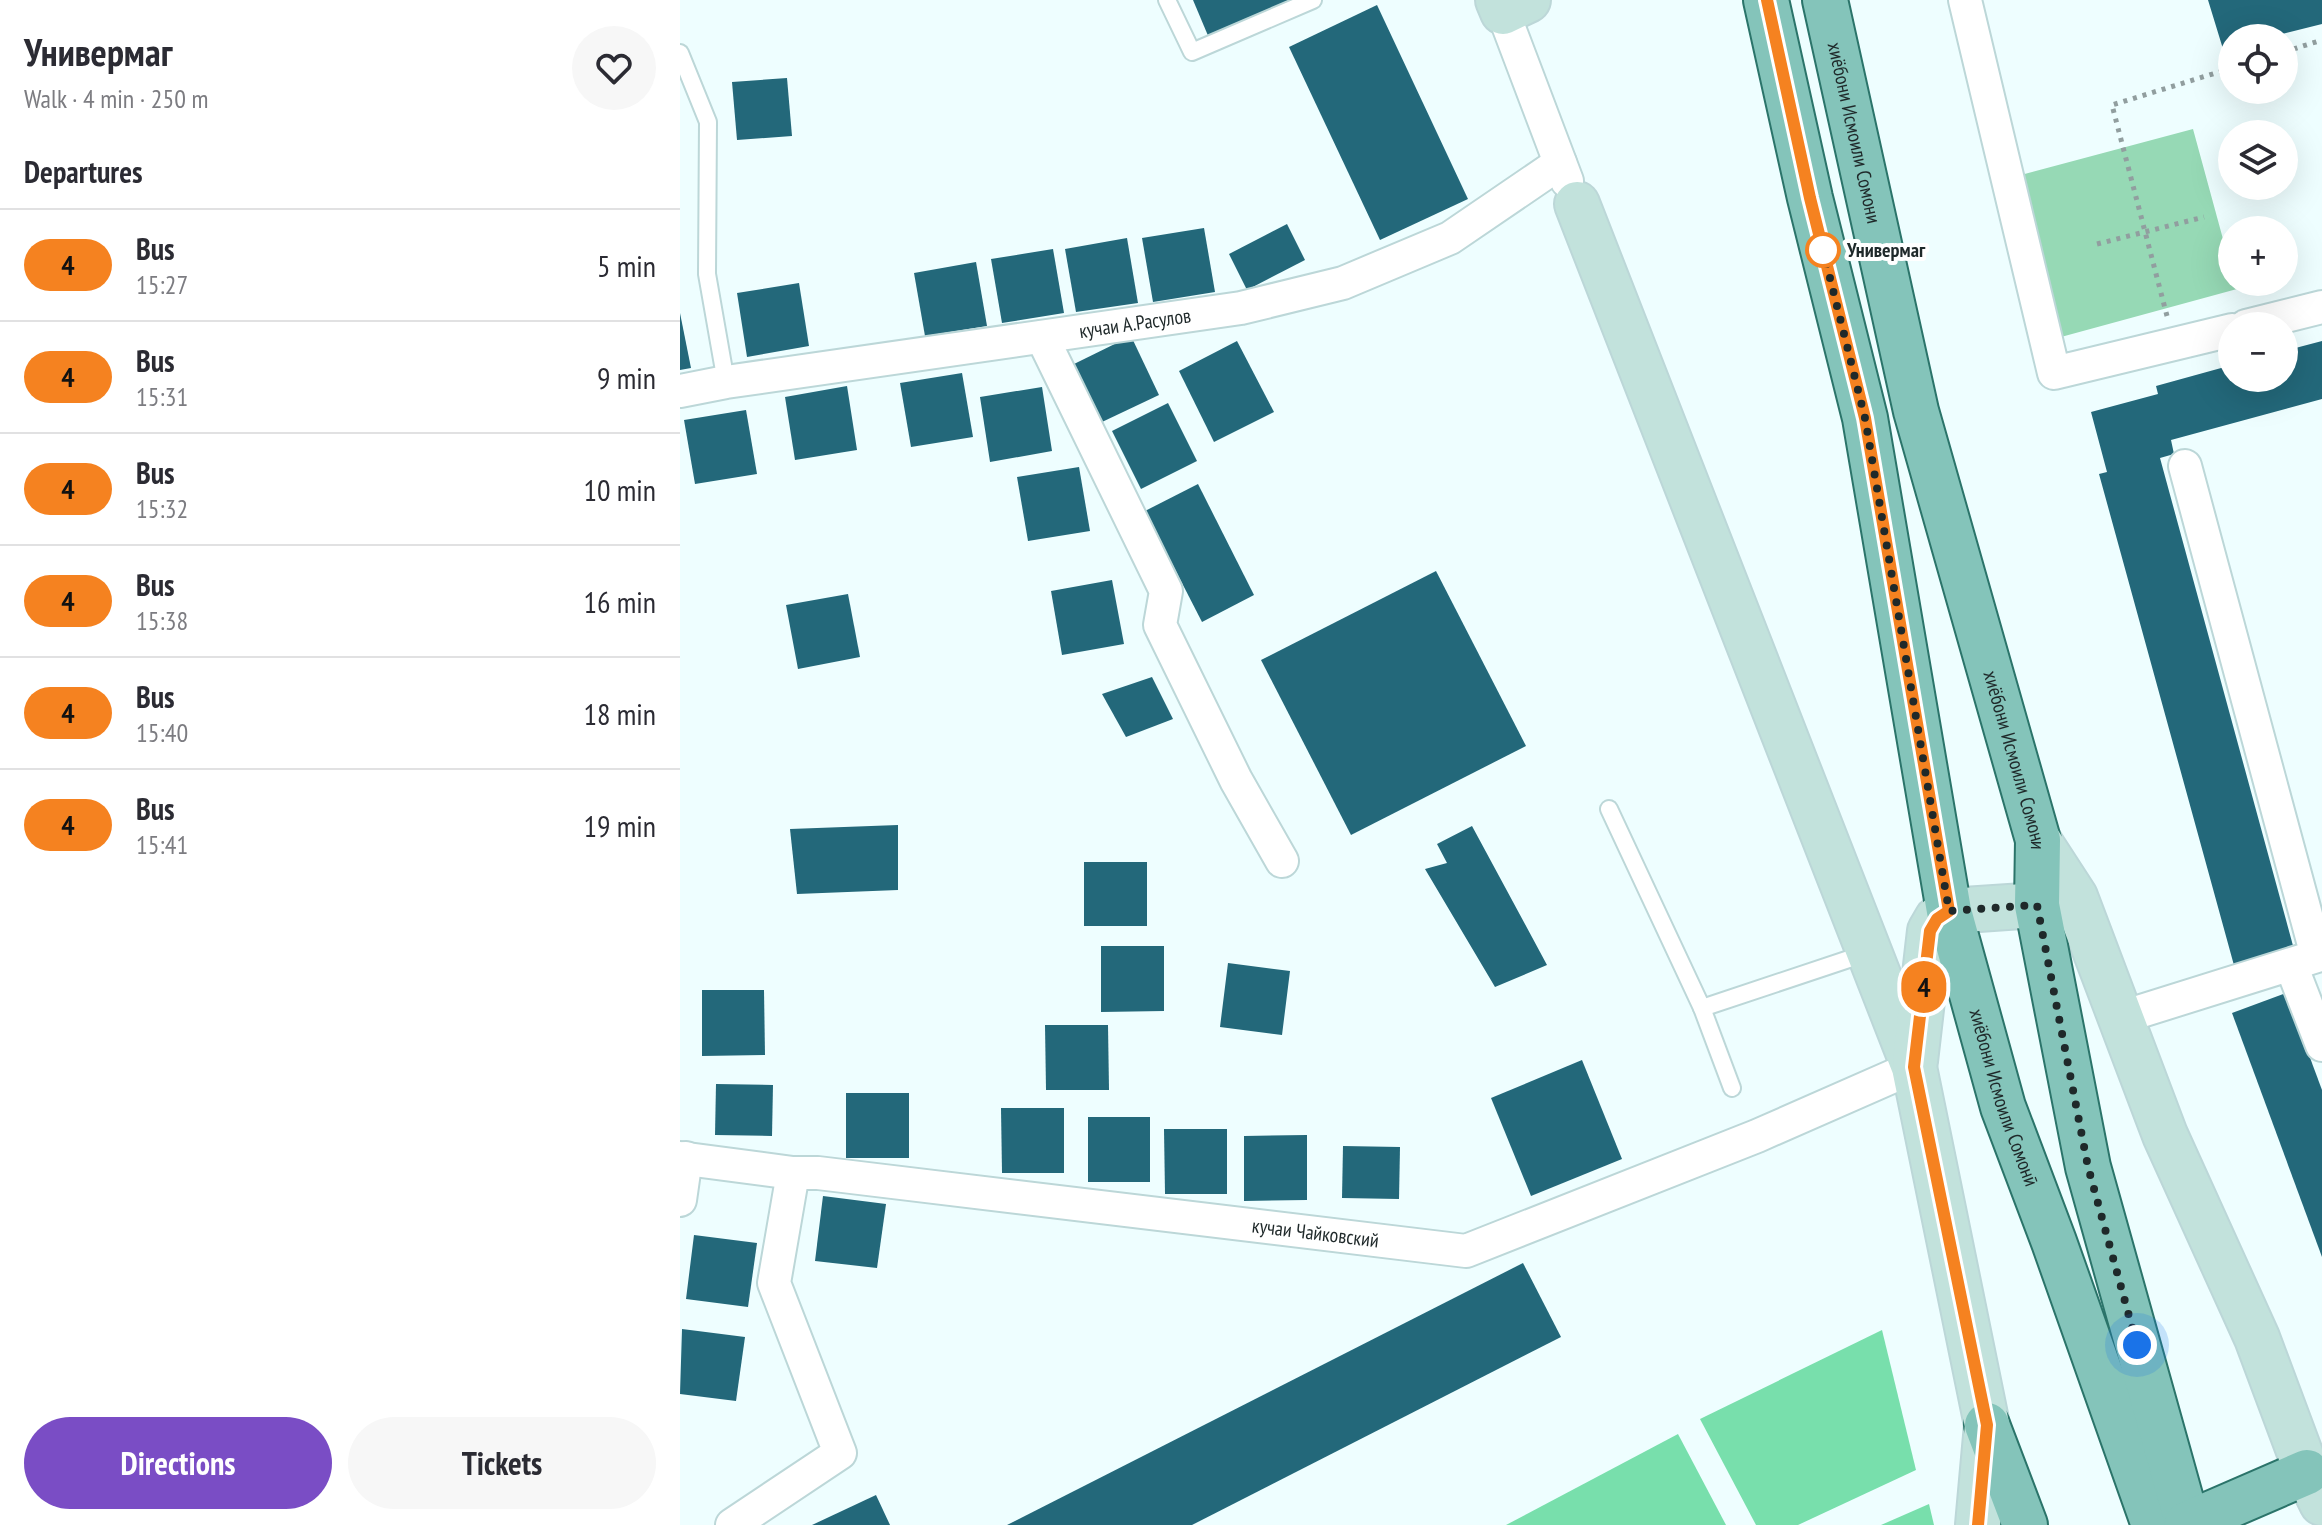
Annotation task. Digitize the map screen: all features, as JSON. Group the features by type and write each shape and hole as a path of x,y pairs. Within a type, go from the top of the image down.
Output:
{"main road":[{"name":"хиёбони Исмоили Сомонӣ","path":"1766,0 1810,198 1865,418 1949,911 2003,1107 2054,1242 2176,1525"},
{"name":"хиёбони Исмоили Сомони","path":"1825,0 1916,411 2038,840 2037,905 2088,1167 2176,1525"},
{"path":"1577,204 1914,1067 1987,1425 2025,1525"},
{"path":"2038,840 2075,897 2165,1135 2257,1338 2314,1488 2176,1525"},
{"path":"1914,1067 1930,931 1937,919 1949,911 2037,905"},
{"path":"1978,1525 1987,1425"}],"street":[{"path":"1965,0 2054,373 2218,333"},
{"path":"1510,4 1560,163 1577,204"},
{"name":"кучаи А.Расулов","path":"680,391 1241,308 1343,283 1450,238 1560,163"},
{"path":"2298,313 2322,307"},
{"path":"1042,337 1166,591 1160,625 1236,780 1282,861"},
{"path":"2185,466 2310,959 2322,1045"},
{"path":"2119,1018 2310,959"},
{"name":"кучаи Чайковский","path":"680,1200 683,1158 1466,1251 1757,1136 1914,1067"},
{"path":"732,1525 840,1453 774,1283 793,1173"}],"lane":[{"path":"1167,0 1192,52 1313,0"},
{"path":"680,53 708,122 707,274 726,382"},
{"path":"1609,809 1702,1008 1732,1088"},
{"path":"1702,1008 1869,952"}],"path":[{"path":"2298,48 2322,40"},
{"path":"2175,344 2112,105 2218,72"},
{"path":"2097,244 2204,217"}],"green space":[{"path":"2193,129 2218,221 2218,294 2061,337 2017,176"},
{"path":"1882,1330 1916,1470 1798,1525 1756,1525 1700,1419"},
{"path":"1678,1434 1726,1525 1506,1525"},
{"path":"1929,1504 1934,1525 1881,1525"}],"building":[{"path":"1193,0 1295,0 1209,38"},
{"path":"2208,0 2322,0 2322,24 2298,30 2298,24 2218,24 2218,33"},
{"path":"1377,5 1468,199 1380,240 1289,47"},
{"path":"787,78 792,136 737,140 732,82"},
{"path":"1287,224 1305,260 1247,290 1229,254"},
{"path":"1204,228 1215,292 1153,302 1142,238"},
{"path":"1127,238 1138,303 1076,312 1065,249"},
{"path":"1053,249 1064,313 1002,323 991,259"},
{"path":"976,262 987,326 925,336 914,273"},
{"path":"799,283 809,346 747,357 737,293"},
{"path":"680,313 691,368 680,370"},
{"path":"1131,336 1159,395 1102,422 1074,364"},
{"path":"1237,341 1274,412 1214,442 1179,371"},
{"path":"2322,341 2322,399 2171,440 2174,454 2160,458 2295,953 2235,969 2099,474 2107,472 2091,412 2158,394 2156,386 2218,369 2218,392 2298,392 2298,347"},
{"path":"962,373 973,437 911,447 900,383"},
{"path":"847,386 857,450 795,460 785,397"},
{"path":"1042,387 1052,451 990,462 980,397"},
{"path":"1168,403 1197,461 1141,489 1112,431"},
{"path":"746,410 757,474 695,484 684,420"},
{"path":"1079,467 1090,531 1028,541 1017,477"},
{"path":"1198,484 1254,595 1202,622 1145,511"},
{"path":"1436,571 1526,746 1351,835 1261,660"},
{"path":"1112,580 1124,644 1062,655 1051,591"},
{"path":"848,594 860,657 798,669 786,605"},
{"path":"1152,677 1173,719 1126,737 1102,694"},
{"path":"898,825 898,890 797,894 790,829"},
{"path":"1472,826 1547,965 1495,987 1425,869 1447,863 1437,844"},
{"path":"1084,862 1147,862 1147,926 1084,926"},
{"path":"1101,946 1164,946 1164,1011 1101,1012"},
{"path":"1228,963 1290,971 1282,1035 1220,1027"},
{"path":"702,990 764,990 765,1055 702,1056"},
{"path":"2286,993 2322,1090 2322,1257 2232,1013"},
{"path":"1045,1025 1108,1025 1109,1090 1046,1090"},
{"path":"1582,1060 1622,1159 1531,1196 1491,1098"},
{"path":"716,1084 773,1085 772,1136 715,1135"},
{"path":"846,1093 909,1093 909,1158 846,1158"},
{"path":"1001,1108 1064,1108 1064,1173 1002,1173"},
{"path":"1088,1117 1150,1117 1150,1182 1088,1182"},
{"path":"1164,1129 1227,1129 1227,1194 1165,1194"},
{"path":"1307,1135 1307,1200 1244,1201 1244,1136"},
{"path":"1343,1146 1400,1147 1399,1199 1342,1198"},
{"path":"823,1196 886,1204 877,1268 815,1261"},
{"path":"694,1235 757,1243 748,1307 686,1299"},
{"path":"1523,1263 1561,1337 1192,1525 1007,1525"},
{"path":"682,1329 745,1337 736,1401 680,1394"},
{"path":"876,1495 890,1525 812,1525"}],"bus line":[{"name":"4","path":"1767,0 1810,198 1865,418 1949,911 1937,919 1930,931 1914,1067 1987,1425 1978,1525"}],"place":[{"name":"Универмаг","path":"1823,250"}],"route":[{"path":"1823,250 1865,418 1949,911 2037,905 2088,1167 2137,1345"}]}
